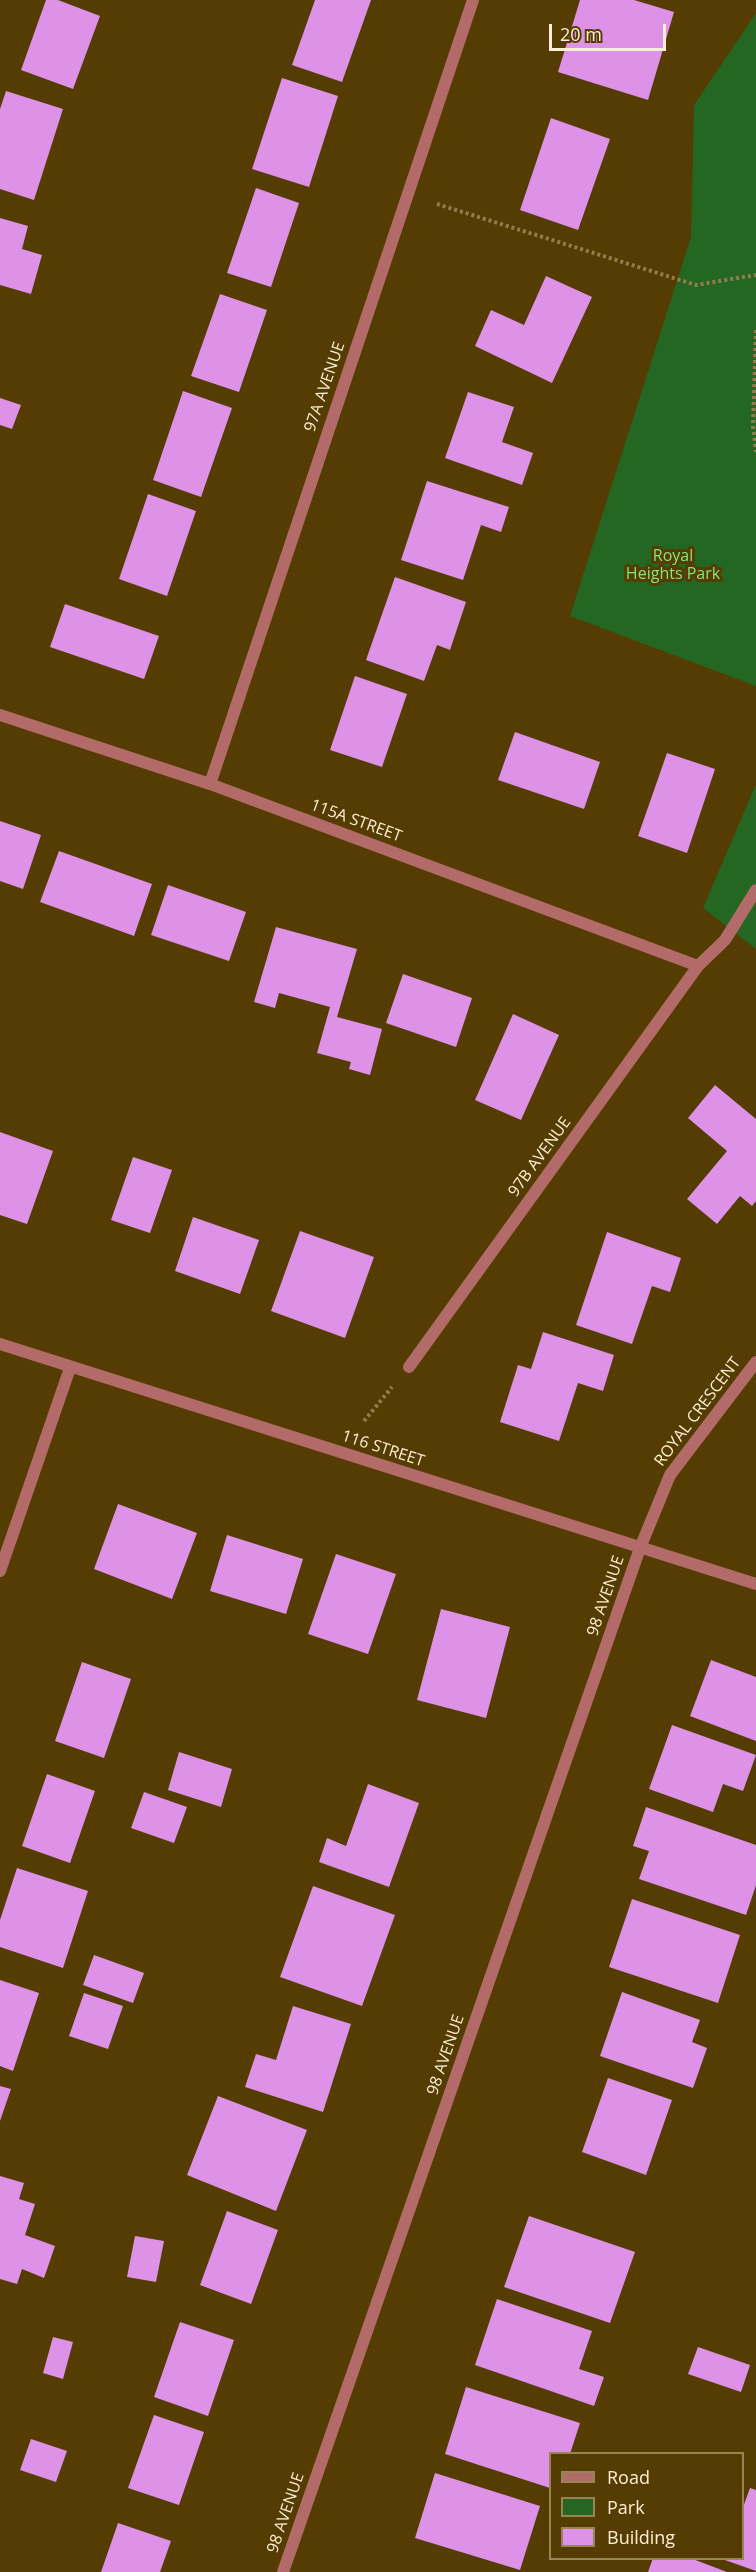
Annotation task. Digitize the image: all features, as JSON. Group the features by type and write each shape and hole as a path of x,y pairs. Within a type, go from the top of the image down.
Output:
{"street":[{"name":"97A AVENUE","path":"210,784 473,0"},
{"name":"115A STREET","path":"0,715 210,784 698,966"},
{"name":"97B AVENUE","path":"409,1367 698,966 724,940 756,890"},
{"name":"116 STREET","path":"0,1344 69,1368 756,1584"},
{"name":"ROYAL CRESCENT","path":"640,1548 670,1474 756,1362"},
{"path":"0,1571 69,1368"},
{"name":"98 AVENUE","path":"283,2572 640,1548"}],"path":[{"path":"437,204 696,285 756,275"},
{"path":"756,330 754,417 756,452"},
{"path":"364,1421 409,1367"}],"green space":[{"name":"Royal Heights Park","path":"756,13 756,686 570,616 691,237 694,105"},
{"path":"756,784 756,949 703,908"}],"building":[{"path":"46,0 58,0 100,16 73,89 21,70"},
{"path":"315,0 371,0 342,82 292,65"},
{"path":"580,0 634,0 674,12 648,100 558,72"},
{"path":"282,78 338,96 309,187 252,169"},
{"path":"6,91 63,109 34,200 0,189 0,109"},
{"path":"551,118 610,139 578,230 520,210"},
{"path":"256,188 299,203 271,287 227,273"},
{"path":"0,218 28,226 22,249 42,255 31,294 0,285"},
{"path":"546,276 592,297 552,383 475,346 491,310 524,325"},
{"path":"220,294 267,310 239,392 191,376"},
{"path":"183,391 232,408 201,497 153,480"},
{"path":"468,392 514,407 502,442 533,453 522,485 445,458"},
{"path":"0,398 21,405 12,429 0,425"},
{"path":"427,481 509,507 501,532 481,525 463,580 401,560"},
{"path":"148,494 196,511 167,596 119,579"},
{"path":"395,577 466,602 450,650 437,645 424,681 366,660"},
{"path":"65,604 159,636 144,679 50,647"},
{"path":"355,676 407,694 382,767 330,750"},
{"path":"515,732 600,762 584,809 498,780"},
{"path":"667,753 715,769 687,853 638,836"},
{"path":"0,821 41,835 23,889 0,881"},
{"path":"59,851 152,884 134,936 40,902"},
{"path":"168,885 246,912 229,961 151,935"},
{"path":"276,927 357,949 337,1017 382,1029 370,1075 349,1069 351,1062 317,1053 330,1007 279,993 275,1008 254,1002"},
{"path":"403,974 472,998 456,1047 386,1023"},
{"path":"513,1014 559,1035 521,1120 475,1100"},
{"path":"715,1085 756,1119 756,1201 752,1206 740,1196 717,1224 687,1199 727,1151 688,1118"},
{"path":"0,1132 53,1151 27,1224 0,1215"},
{"path":"133,1157 172,1170 150,1233 111,1220"},
{"path":"193,1217 259,1240 240,1294 175,1271"},
{"path":"300,1231 374,1257 345,1338 271,1311"},
{"path":"607,1232 681,1258 670,1292 652,1286 632,1344 576,1325"},
{"path":"543,1332 614,1355 603,1391 578,1383 559,1441 500,1422 518,1365 531,1369"},
{"path":"118,1504 197,1533 172,1599 94,1569"},
{"path":"227,1535 303,1559 286,1614 210,1591"},
{"path":"336,1554 396,1574 368,1654 308,1634"},
{"path":"441,1609 510,1627 486,1718 417,1700"},
{"path":"711,1660 756,1677 756,1741 690,1716"},
{"path":"82,1662 131,1679 104,1758 55,1741"},
{"path":"672,1725 756,1755 743,1791 723,1784 713,1812 649,1789"},
{"path":"179,1752 232,1769 221,1807 168,1790"},
{"path":"47,1774 95,1791 70,1863 22,1846"},
{"path":"368,1784 419,1803 389,1887 319,1862 327,1838 346,1846"},
{"path":"144,1792 187,1807 174,1843 131,1828"},
{"path":"646,1807 756,1845 756,1885 746,1915 639,1879 649,1851 633,1846"},
{"path":"17,1868 88,1891 63,1968 0,1947 0,1920"},
{"path":"313,1886 395,1915 362,2006 280,1977"},
{"path":"632,1899 740,1935 718,2003 609,1967"},
{"path":"94,1955 144,1973 133,2003 83,1985"},
{"path":"0,1980 39,1993 13,2071 0,2066"},
{"path":"622,1992 700,2020 692,2042 707,2048 693,2088 600,2056"},
{"path":"84,1993 123,2006 108,2049 69,2036"},
{"path":"293,2006 351,2024 323,2112 245,2087 256,2054 276,2060"},
{"path":"608,2078 672,2100 646,2175 582,2152"},
{"path":"0,2086 11,2089 0,2121"},
{"path":"218,2096 307,2130 276,2211 187,2175"},
{"path":"0,2176 24,2183 19,2199 35,2204 25,2235 55,2246 44,2278 22,2269 17,2284 0,2279"},
{"path":"227,2211 278,2230 251,2304 200,2285"},
{"path":"529,2216 635,2252 610,2323 504,2287"},
{"path":"135,2236 164,2241 156,2282 127,2277"},
{"path":"497,2299 592,2331 579,2369 604,2377 594,2406 475,2365"},
{"path":"180,2322 234,2340 208,2416 154,2397"},
{"path":"53,2337 73,2342 63,2379 43,2373"},
{"path":"698,2347 750,2365 741,2392 688,2374"},
{"path":"466,2387 580,2423 571,2452 549,2452 549,2488 445,2454"},
{"path":"154,2415 204,2432 179,2505 128,2488"},
{"path":"31,2439 67,2451 56,2482 20,2470"},
{"path":"435,2473 540,2506 520,2570 415,2538"},
{"path":"750,2488 756,2490 756,2571 725,2560 744,2560 744,2504"},
{"path":"118,2523 171,2541 160,2572 101,2572"},
{"path":"652,2560 695,2560 727,2572 648,2572"}]}
